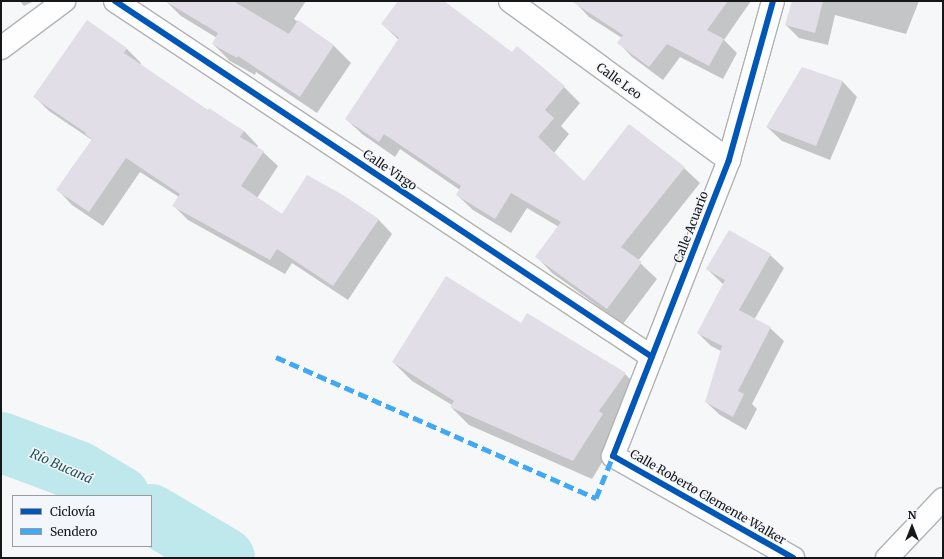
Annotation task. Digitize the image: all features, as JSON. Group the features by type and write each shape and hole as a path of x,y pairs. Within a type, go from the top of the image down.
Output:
{"street":[{"path":"1,48 64,1"},
{"name":"Calle Virgo","path":"115,1 652,357"},
{"name":"Calle Leo","path":"510,1 728,160"},
{"name":"Calle Acuario","path":"613,456 728,160 773,1"},
{"name":"Calle Roberto Clemente Walker","path":"613,456 793,558"},
{"path":"887,558 943,499"}],"building":[{"path":"165,1 233,1 289,34 298,20 334,45 300,97 238,56 237,58 212,44 218,33"},
{"path":"398,1 444,1 512,52 517,46 565,86 545,110 554,118 538,137 584,181 629,124 685,167 621,247 642,262 607,309 535,257 561,222 511,193 495,219 456,195 461,186 384,134 379,142 345,119 399,38 381,24"},
{"path":"571,1 728,1 707,30 724,39 709,66 667,44 649,67 617,43 623,35"},
{"path":"792,1 823,1 815,33 785,25"},
{"path":"87,20 127,48 124,53 208,110 209,108 244,131 240,137 264,151 241,186 282,214 307,175 343,195 379,219 333,286 277,249 270,260 172,206 180,194 126,158 89,212 56,190 92,139 85,134 86,133 33,97"},
{"path":"802,67 843,81 816,146 766,127"},
{"path":"729,230 771,254 739,310 771,327 738,391 744,394 733,417 705,402 722,346 697,333 725,280 706,269"},
{"path":"446,276 521,323 527,313 626,373 599,411 603,414 573,461 450,407 454,401 392,362"}],"waterway":[{"name":"Río Bucaná","path":"1,442 78,471 118,495"},
{"name":"Río Bucaná","path":"152,515 225,558"}],"marked path":[{"path":"276,357 596,498 613,456"}],"cycle path":[{"path":"115,1 652,357"},
{"path":"773,1 729,160 613,456 793,558"}]}
